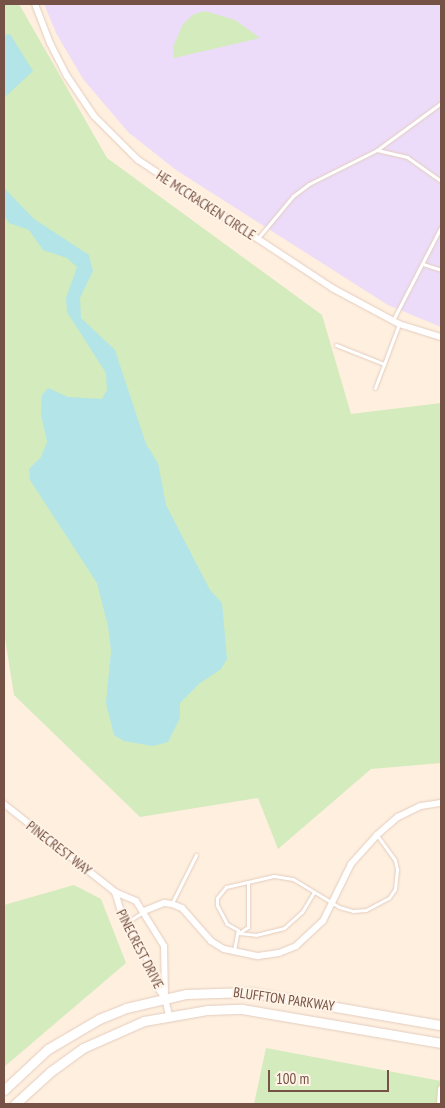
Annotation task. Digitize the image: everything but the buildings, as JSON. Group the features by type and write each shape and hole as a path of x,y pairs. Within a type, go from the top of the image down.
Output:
{"main road":[{"name":"BLUFFTON PARKWAY","path":"4,1090 48,1049 74,1032 126,1008 165,998 213,991 249,992 441,1025"},
{"name":"BLUFFTON PARKWAY","path":"15,1104 50,1072 83,1048 127,1027 170,1016 208,1010 242,1009 441,1044"}],"street":[{"name":"HE MCCRACKEN CIRCLE","path":"35,4 67,76 94,116 138,160 332,288 396,322 441,337"},
{"path":"144,911 164,903 172,904 190,915 211,941 234,953 258,956 279,953 296,946 323,921 351,864 377,835 398,817 422,806 441,803"},
{"name":"PINECREST WAY","path":"4,804 115,892"},
{"name":"PINECREST DRIVE","path":"115,892 126,894 144,911 164,946 165,998"},
{"name":"PINECREST DRIVE","path":"115,892 126,922 151,966 157,987 165,998"},
{"path":"165,998 170,1016"},
{"path":"440,1104 441,1089"}],"lane":[{"path":"258,238 293,196 309,184 376,150 441,103"},
{"path":"376,150 407,157 441,181"},
{"path":"375,388 396,322 441,227"},
{"path":"423,264 441,270"},
{"path":"336,345 384,364"},
{"path":"314,892 302,912 284,928 256,935 238,933 221,914 217,898 226,887 274,876 293,879 332,902 353,911 366,910 379,905 395,889 398,879 395,860 377,835"},
{"path":"172,904 196,856"},
{"path":"234,953 238,933 248,927 248,882"},
{"path":"126,922 144,911"}],"shaded area":[{"path":"44,4 441,4 441,327 388,305 176,170 128,132 83,79 56,33"}],"green space":[{"path":"4,4 19,4 107,158 322,315 351,414 441,403 441,763 371,769 278,849 258,798 140,817 14,695 4,632"},
{"path":"205,11 235,20 260,38 174,58 173,47 183,24 194,14"},
{"path":"74,885 101,899 126,963 4,1067 4,905"},
{"path":"266,1048 441,1081 441,1104 254,1104"}],"water":[{"path":"10,34 33,71 4,98 4,35"},
{"path":"4,188 34,219 89,255 93,271 80,298 81,318 115,350 146,444 158,463 166,505 210,590 222,603 227,659 221,669 200,683 180,703 180,718 168,742 153,746 124,741 114,735 106,703 111,651 108,626 97,583 30,480 29,469 41,457 47,442 41,414 42,395 48,388 68,397 102,399 107,390 106,373 67,312 66,298 77,267 67,258 43,250 29,230 9,223 4,215"}]}
